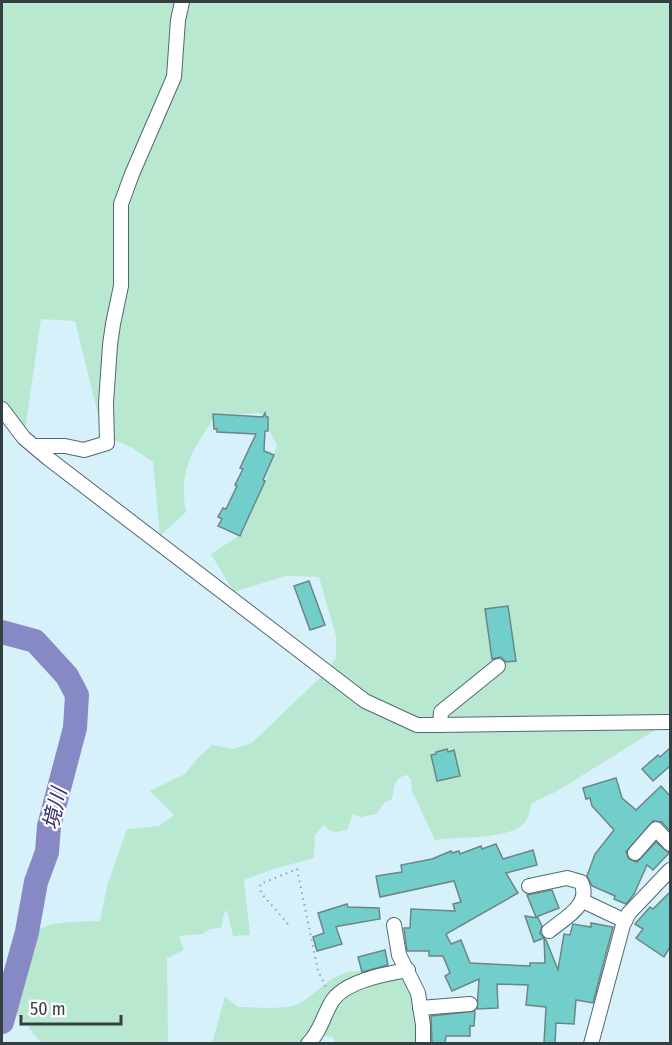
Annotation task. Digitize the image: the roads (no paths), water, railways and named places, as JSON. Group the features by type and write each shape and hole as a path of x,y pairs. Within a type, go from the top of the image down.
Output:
{"street":[{"path":"34,446 66,446 84,450 107,443 106,403 110,345 122,286 122,204 132,174 174,77 178,20 182,2"},
{"path":"2,409 24,438 365,701 417,724 670,722"},
{"path":"440,725 441,712 498,666"},
{"path":"635,853 656,829 670,844"},
{"path":"591,1044 625,921 629,913 670,870"},
{"path":"529,886 567,879 581,882 585,889 583,901 549,931"},
{"path":"583,901 625,921"},
{"path":"394,925 399,955 418,993 423,1044"},
{"path":"308,1044 317,1035 332,1000 347,988 374,977 408,970"},
{"path":"420,1008 470,1004"}],"waterway":[{"name":"境川","path":"2,632 35,641 67,676 77,695 75,728 49,826 47,852 36,882 27,932 2,1022"}]}
